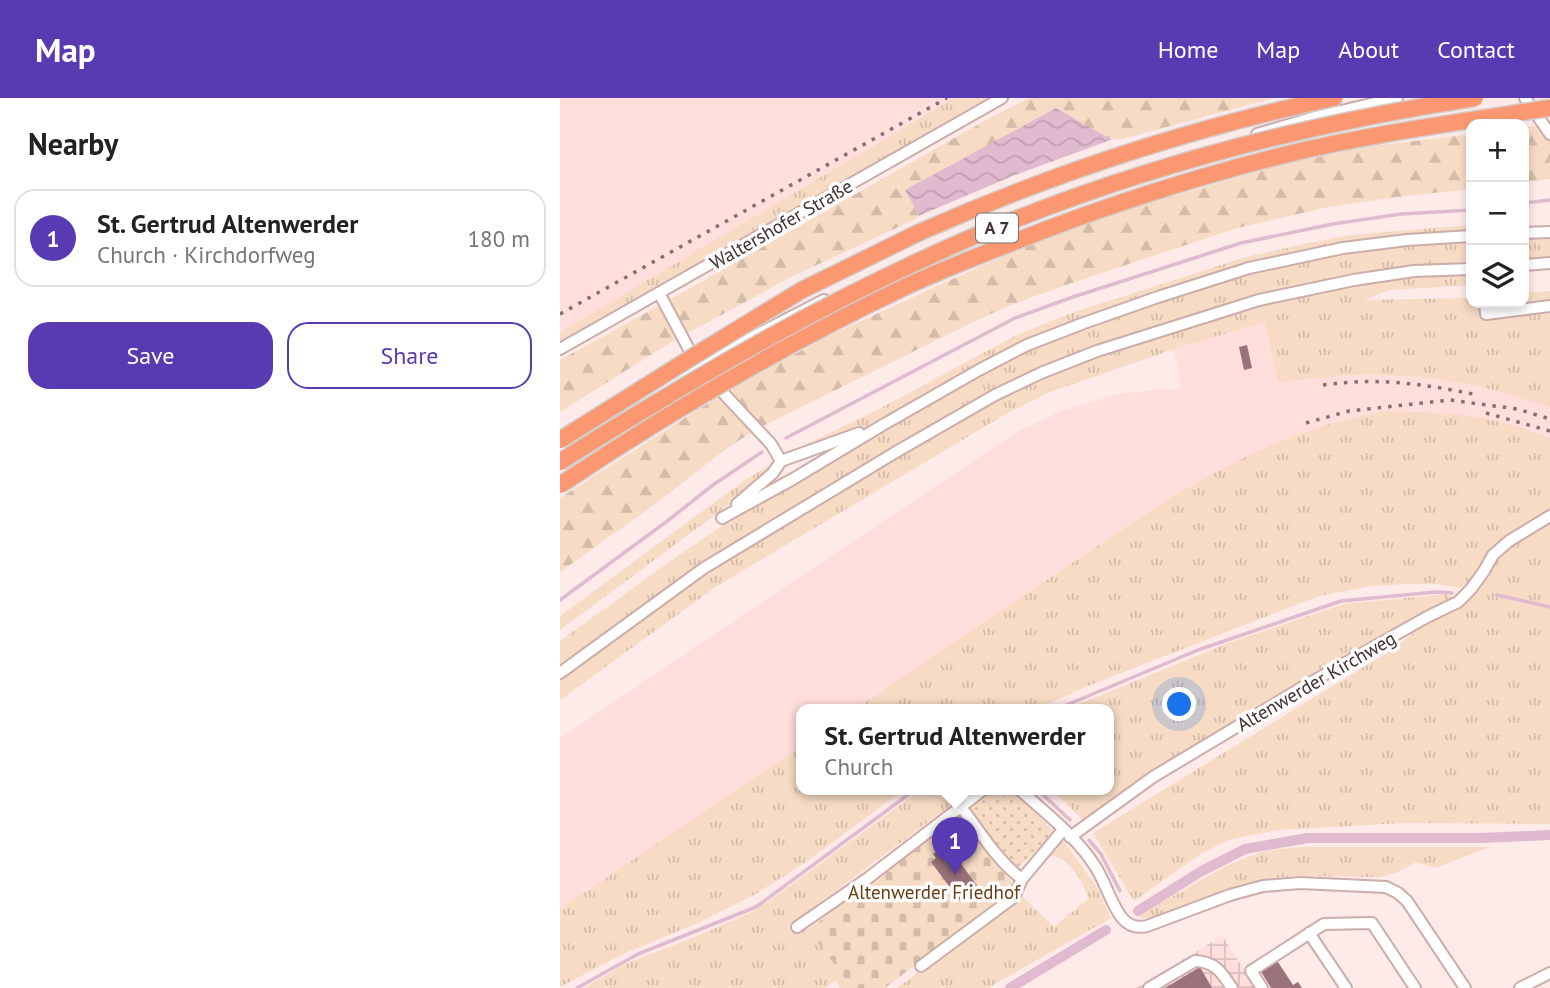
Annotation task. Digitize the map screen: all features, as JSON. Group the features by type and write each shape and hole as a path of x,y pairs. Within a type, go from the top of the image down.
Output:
{"highway":[{"name":"A 7","path":"560,440 802,290 927,229 1003,197 1120,155 1254,116 1334,98"},
{"name":"A 7","path":"560,462 618,425 780,331 900,270 979,235 1060,203 1182,162 1280,135 1357,118 1475,98"},
{"name":"A 7","path":"560,485 709,391 806,337 906,287 1048,229 1135,197 1283,155 1396,131 1550,108"}],"street":[{"name":"Waltershofer Straße","path":"560,349 1002,98"},
{"path":"560,454 700,364 810,306 972,232 1126,175 1315,117 1397,98"},
{"path":"1525,98 1550,134"},
{"path":"1529,233 1550,232"},
{"path":"881,426 781,461 773,473 722,518 1027,345 1158,297 1249,268 1343,248 1466,236"},
{"path":"1529,265 1550,263"},
{"path":"560,673 704,568 929,433 1041,373 1097,351 1259,300 1414,271 1466,269"},
{"path":"659,293 692,355 771,444 781,461"},
{"path":"1485,308 1486,314 1550,306"},
{"name":"Altenwerder Kirchweg","path":"921,966 1014,897 1023,879 1067,833 1086,824 1153,777 1307,684 1458,602 1478,580 1493,555 1509,541 1550,516"},
{"path":"797,927 868,878 976,795"},
{"path":"1026,795 1067,833 1095,865 1122,918 1135,926 1147,926 1218,899 1263,886 1300,883 1373,886 1392,890 1407,901 1465,988"},
{"path":"961,807 1012,872 1023,879"},
{"path":"1262,988 1251,971 1324,924 1372,923 1415,988"},
{"path":"1310,933 1346,988"},
{"path":"1149,988 1195,961 1204,961 1222,972 1232,988"},
{"path":"1520,988 1550,973"}],"shaded area":[{"path":"560,98 954,98 560,332"},
{"path":"1265,322 1278,382 1364,374 1420,377 1476,385 1550,407 1550,438 1482,418 1350,418 1307,431 1264,449 1208,477 1135,520 863,704 796,704 796,749 560,909 560,738 1017,432 1059,412 1117,394 1181,388 1174,349"},
{"path":"1222,936 1256,988 1136,988"}],"green space":[{"path":"954,98 988,98 560,343 560,332"},
{"path":"1029,98 1275,98 1114,141 905,190 920,217 793,276 673,341 560,412 560,360"},
{"path":"1543,125 1550,134 1550,179 1529,181 1529,126"},
{"path":"1466,135 1466,190 1328,207 1237,228 1008,306 757,429 727,448 658,502 560,572 560,498 724,393 828,336 1045,239 1137,207 1276,166 1365,147"},
{"path":"1466,225 1466,233 1424,235 1211,276 1087,316 1039,336 863,429 799,450 1013,337 1071,313 1246,257 1350,235"},
{"path":"1550,237 1550,260 1529,263 1529,239"},
{"path":"1466,242 1466,285 1390,290 1364,300 1466,298 1466,308 1529,308 1529,293 1550,291 1550,407 1476,385 1420,377 1364,374 1278,382 1265,322 1174,349 1050,392 1006,414 717,586 560,700 560,673 704,568 1041,373 1297,287 1046,368 731,548 560,670 560,641 679,555 785,488 1004,361 1055,338 1116,316 1257,272 1374,249"},
{"path":"1385,411 1470,416 1508,424 1550,438 1550,824 1403,823 1278,830 1231,839 1202,853 1134,901 1093,833 1390,651 1470,589 1434,584 1406,584 1372,586 1319,596 1047,704 863,704 1114,534 1208,476 1274,444 1346,420"},
{"path":"768,466 773,467 739,497 560,630 560,616 742,482"},
{"path":"1447,594 1453,599 1266,706 1083,820 1057,795 1114,795 1114,704 1079,704 1231,642 1344,604"},
{"path":"796,749 796,795 897,795 806,862 754,895 698,923 623,954 560,987 560,909"},
{"path":"914,795 965,795 800,917 852,988 841,988 835,981 825,988 584,988 623,965 752,912"},
{"path":"984,795 1018,795 1055,833 1019,867 1006,875 960,814"},
{"name":"Altenwerder Friedhof","path":"960,814 1016,888 885,988 852,988 808,930"},
{"path":"1063,841 1095,884 1111,918 988,988 897,988 1022,896 1054,927 1088,899 1081,881 1069,865 1059,858 1047,855"},
{"path":"1300,847 1490,847 1435,868 1416,862 1382,877 1295,876 1264,879 1238,886 1155,918 1139,918 1143,913 1230,864 1264,851"}],"water":[{"path":"1056,108 1114,141 920,217 905,190"}],"pier":[{"path":"1116,138 1115,144 921,220 916,217 1015,175"}],"building":[{"path":"1247,345 1252,368 1244,370 1239,347"},
{"path":"941,848 944,851 949,848 979,888 961,902 931,862 936,858 933,854"},
{"path":"1276,959 1293,985 1298,982 1302,988 1271,988 1260,970"},
{"path":"1200,967 1212,988 1165,988"}],"waterway":[{"path":"1529,202 1550,200"},
{"path":"786,438 1015,318 1073,297 1241,243 1333,224 1401,214 1466,210"},
{"path":"560,600 713,485 762,452"},
{"path":"1069,704 1198,650 1341,601 1436,592 1452,593"},
{"path":"1497,595 1550,607"},
{"path":"577,988 638,954 756,907 908,795"},
{"path":"1043,795 1070,820"},
{"path":"1138,911 1200,872 1245,849 1308,838 1481,838 1550,835"},
{"path":"1089,840 1101,854 1120,891"},
{"path":"1010,988 1106,930"}],"railway":[{"path":"560,314 947,98"},
{"path":"1323,385 1401,383 1478,395"},
{"path":"1306,423 1349,411 1450,400 1517,409 1550,419"},
{"path":"1486,413 1550,431"}],"place":[{"name":"St. Gertrud Altenwerder","path":"955,875"}]}
